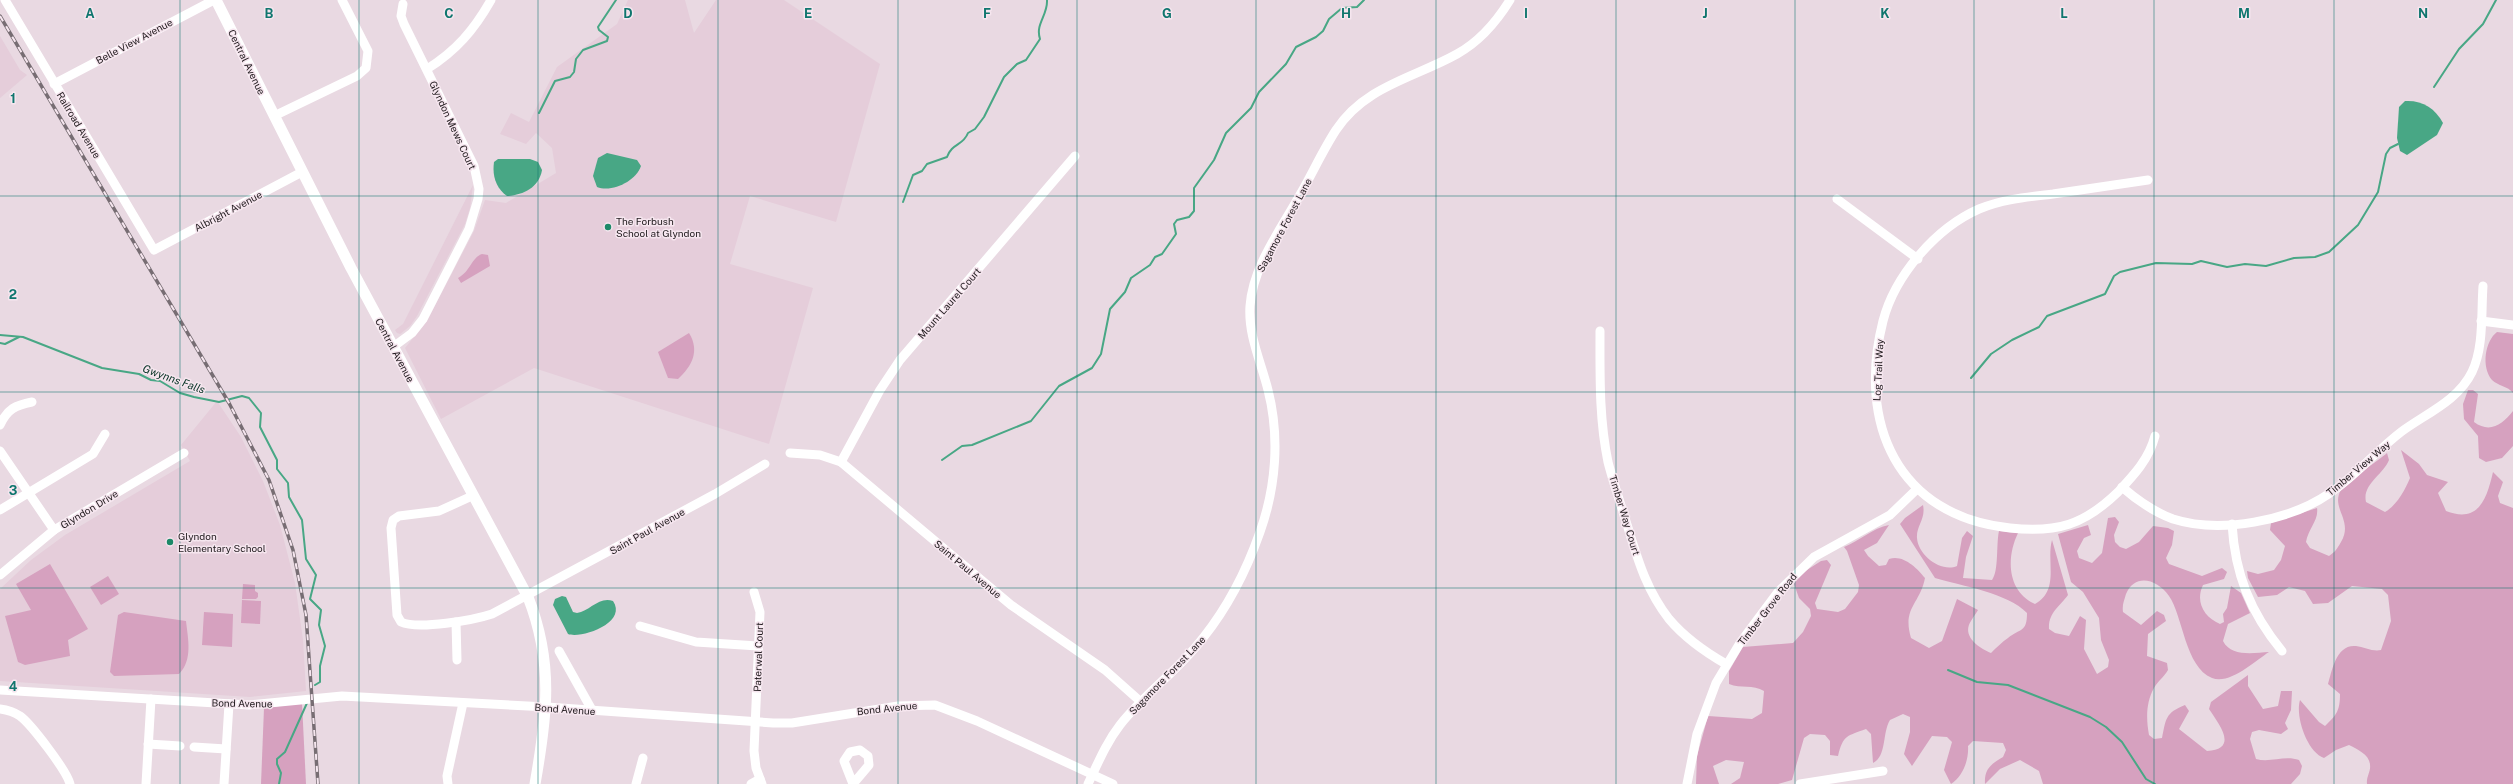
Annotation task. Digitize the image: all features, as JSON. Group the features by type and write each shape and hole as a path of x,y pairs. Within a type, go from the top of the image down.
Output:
{"main road":[{"name":"Central Avenue","path":"215,0 393,347 472,496 528,597 544,654 547,707 535,784"}],"street":[{"name":"Railroad Avenue","path":"5,0 154,250"},
{"name":"Belle View Avenue","path":"54,84 215,0"},
{"path":"274,116 357,76 366,68 368,51 342,0"},
{"path":"427,69 462,43 477,24 491,0"},
{"name":"Sagamore Forest Lane","path":"1088,784 1112,735 1141,702 1186,658 1215,622 1250,556 1266,514 1274,466 1274,425 1268,392 1252,335 1250,307 1256,279 1269,250 1336,131 1350,113 1382,88 1434,65 1472,44 1494,23 1510,0"},
{"name":"Glyndon Mews Court","path":"393,347 412,334 423,319 469,229 478,199 477,178 474,166 404,24 401,16 403,4"},
{"name":"Mount Laurel Court","path":"841,462 893,370 1075,156"},
{"name":"Albright Avenue","path":"154,250 302,172"},
{"name":"Log Trail Way","path":"2148,180 2015,199 1988,206 1970,214 1946,229 1918,259 1898,285 1885,312 1878,349 1875,394 1878,417 1889,450 1903,474 1917,489 1944,509 1971,521 1998,527 2038,530 2064,527 2081,520 2099,508 2122,487 2146,460 2155,436"},
{"path":"1837,199 1918,259"},
{"name":"Timber View Way","path":"2122,487 2146,506 2174,519 2200,524 2232,524 2280,516 2321,499 2355,474 2399,434 2451,398 2464,384 2474,367 2479,349 2483,286"},
{"path":"2481,321 2513,325"},
{"name":"Timber Way Court","path":"1600,331 1600,387 1604,437 1610,469 1642,574 1657,602 1675,626 1692,642 1726,664"},
{"path":"0,425 6,413 15,406 32,402"},
{"path":"0,510 93,454 105,434"},
{"path":"0,451 27,494 54,530"},
{"name":"Glyndon Drive","path":"0,575 54,530 184,453"},
{"name":"Saint Paul Avenue","path":"790,453 820,455 841,462 1011,605 1104,670 1141,702"},
{"name":"Saint Paul Avenue","path":"472,496 439,511 399,516 392,523 399,620 409,625 456,622 492,614 528,597 765,464"},
{"name":"Timber Grove Road","path":"1687,784 1700,724 1726,664 1757,620 1799,570 1826,549 1890,515 1917,489"},
{"path":"2232,524 2237,564 2244,591 2262,624 2282,651"},
{"name":"Paterwal Court","path":"754,592 760,612 754,760 761,782"},
{"path":"456,622 457,660"},
{"path":"640,626 696,642 758,646"},
{"path":"559,651 592,710"},
{"name":"Bond Avenue","path":"0,690 228,704 277,703 332,696 547,707 756,723 792,723 898,706 935,705 977,721 1113,784"},
{"path":"146,784 151,699"},
{"path":"448,784 447,776 463,703"},
{"path":"224,784 228,704"},
{"path":"0,709 11,711 22,718 66,773 70,784"},
{"path":"148,744 180,746"},
{"path":"194,747 226,749"},
{"path":"636,784 643,758"},
{"path":"1800,784 1854,780 1883,771"},
{"path":"750,784 761,782"}],"shaded area":[{"name":"The Forbush School at Glyndon","path":"628,0 685,0 694,33 716,0 784,0 880,64 836,222 750,196 730,264 813,288 769,444 534,368 441,419 405,348 427,321 474,231 485,200 506,203 556,173 552,148 536,133 526,144 500,134 511,113 529,122 557,67 617,24"},
{"path":"0,36 20,70 27,75 0,98"},
{"path":"2405,101 2417,102 2427,106 2436,113 2443,123 2437,135 2407,155 2400,151 2397,138 2399,107"},
{"path":"607,153 637,160 641,166 629,181 623,184 610,188 597,187 593,176 598,158"},
{"path":"498,159 530,159 538,162 542,170 538,182 524,192 507,196 500,189 494,177 494,162"},
{"path":"473,185 470,208 465,224 417,316 410,326 400,334 397,333 395,330 403,324"},
{"path":"482,254 488,255 490,266 461,283 458,278 476,258"},
{"path":"2497,332 2513,334 2513,393 2492,380 2486,368 2487,348 2493,336"},
{"path":"689,333 694,346 691,363 678,379 668,378 658,352"},
{"path":"2468,390 2473,390 2478,394 2474,422 2480,426 2496,426 2505,420 2513,411 2513,446 2502,458 2486,462 2479,458 2478,436 2464,419 2463,404"},
{"name":"Glyndon Elementary School","path":"217,401 241,437 263,481 280,525 295,583 303,640 306,691 250,697 0,681 0,589 31,560 65,535 190,461 181,445"},
{"path":"2401,450 2419,464 2427,475 2448,482 2438,493 2446,511 2457,514 2466,514 2474,511 2480,506 2488,491 2493,472 2503,482 2498,496 2500,503 2513,508 2513,784 2367,784 2370,767 2369,761 2368,758 2359,750 2349,745 2336,750 2324,758 2318,754 2312,749 2301,724 2299,715 2300,700 2319,722 2325,726 2332,719 2337,712 2340,694 2328,684 2336,659 2344,649 2349,647 2356,646 2372,650 2381,650 2391,621 2388,595 2382,589 2352,586 2328,603 2313,604 2305,591 2289,587 2277,595 2258,597 2248,578 2247,571 2258,574 2274,570 2281,560 2285,546 2270,530 2271,523 2317,508 2315,521 2306,542 2310,548 2329,556 2333,553 2340,544 2345,527 2338,503 2338,496 2341,490 2344,486 2387,453 2389,460 2367,490 2366,502 2385,512 2389,509 2400,497 2410,478"},
{"path":"1923,505 1924,510 1917,538 1921,551 1931,561 1944,567 1951,568 1957,566 1962,538 1967,531 1973,536 1966,557 1963,578 1992,580 1996,570 1999,531 2018,533 2014,543 2011,563 2014,582 2019,591 2035,604 2043,598 2050,583 2052,540 2068,595 2052,614 2049,629 2055,633 2069,636 2080,616 2086,620 2084,649 2097,674 2108,667 2109,660 2101,640 2099,618 2083,592 2071,582 2058,534 2088,525 2091,535 2084,538 2077,551 2079,558 2092,563 2102,553 2108,518 2115,517 2119,522 2114,535 2115,542 2120,547 2126,549 2139,542 2153,526 2168,528 2174,531 2172,545 2166,558 2169,564 2202,576 2222,568 2227,572 2224,579 2203,585 2200,597 2202,608 2205,613 2220,624 2224,622 2223,614 2227,608 2231,586 2241,593 2250,613 2228,624 2223,641 2231,650 2237,652 2269,652 2250,666 2234,675 2227,678 2212,678 2203,672 2190,652 2174,605 2169,596 2164,590 2152,582 2140,581 2135,583 2130,587 2126,594 2123,612 2141,625 2157,611 2164,615 2166,621 2148,634 2147,656 2167,663 2168,670 2151,693 2149,699 2147,723 2149,735 2154,739 2162,738 2164,726 2170,714 2185,705 2189,711 2179,729 2207,751 2217,749 2222,746 2225,741 2224,734 2209,709 2211,702 2248,675 2248,686 2263,709 2278,706 2281,691 2292,691 2291,710 2285,723 2288,729 2281,734 2259,730 2252,732 2250,739 2256,759 2267,760 2288,758 2299,760 2302,766 2300,774 2291,784 2043,784 2039,771 2020,760 2000,769 1985,784 1987,771 1995,762 2003,757 2006,750 2003,743 1973,741 1968,746 1966,762 1962,772 1951,784 1944,770 1952,742 1947,737 1932,736 1912,766 1904,754 1910,732 1910,717 1903,714 1890,720 1882,750 1877,760 1873,763 1871,734 1866,729 1847,737 1842,744 1838,756 1830,755 1830,741 1825,735 1810,734 1804,738 1792,780 1778,784 1731,784 1740,778 1744,762 1726,760 1713,766 1719,784 1696,784 1697,756 1708,716 1752,719 1762,713 1764,691 1756,688 1729,684 1729,671 1743,647 1793,643 1803,632 1811,616 1810,609 1799,598 1794,584 1796,577 1821,561 1827,560 1831,565 1815,603 1817,609 1838,612 1845,609 1858,592 1859,585 1847,551 1844,547 1877,529 1889,525 1877,543 1864,550 1868,556 1879,566 1886,565 1889,559 1899,558 1914,566 1925,578 1923,587 1910,613 1909,628 1911,638 1929,648 1942,641 1957,599 1978,610 1968,626 1968,632 1977,645 1991,653 2004,641 2024,627 2026,624 2027,613 2019,606 1997,595 1935,578 1900,524 1905,518"},
{"path":"50,564 88,629 68,640 70,656 25,665 18,662 5,616 31,610 16,584"},
{"path":"108,576 119,594 101,605 90,587"},
{"path":"243,584 255,585 255,591 258,593 258,597 256,599 242,599"},
{"path":"562,596 566,597 573,612 577,613 586,610 603,600 613,601 616,609 614,616 601,628 592,632 574,635 568,634 553,605 555,599"},
{"path":"242,600 261,601 260,624 241,623"},
{"path":"124,612 186,621 188,656 179,674 114,676 110,672 118,615"},
{"path":"204,612 233,614 232,647 202,645"},
{"path":"302,703 306,784 261,784 264,708"}],"waterway":[{"path":"539,113 555,81 570,77 574,72 576,59 583,50 607,41 608,37 599,30 598,27 616,0"},
{"path":"903,202 913,175 922,171 927,164 947,157 949,152 963,140 968,133 975,129 984,117 1004,77 1017,64 1026,60 1040,39 1039,29 1046,10 1047,0"},
{"path":"942,460 962,446 972,445 1031,421 1059,386 1092,368 1101,354 1110,309 1125,292 1131,278 1150,265 1155,257 1162,254 1176,234 1174,224 1177,220 1189,217 1194,211 1194,188 1214,160 1226,133 1251,108 1259,92 1286,64 1296,47 1316,37 1323,31 1329,19 1342,8 1357,7 1364,0"},
{"path":"2434,87 2459,49 2483,24 2496,0"},
{"path":"1971,378 1991,354 2012,340 2039,327 2047,316 2105,294 2114,276 2120,272 2156,263 2192,264 2201,261 2227,267 2245,264 2266,266 2294,258 2315,257 2329,252 2358,225 2378,192 2386,154 2390,148 2398,144"},
{"name":"Gwynns Falls","path":"0,335 23,337 102,368 139,374 151,380 160,381 180,393 194,397 219,402 242,396 249,398 261,413 260,427 277,460 277,469 288,483 289,497 302,520 306,559 316,575 310,599 321,610 319,625 325,646 320,666 320,682 315,685"},
{"path":"0,343 5,344 19,337"},
{"path":"1948,670 1977,682 2008,685 2090,717 2106,727 2122,742 2146,779 2155,784"},
{"name":"Gwynns Falls","path":"279,784 281,773 277,764 277,759 285,752 307,703"}],"railway":[{"path":"0,16 229,403 269,480 293,550 306,615 318,784"}],"place":[{"name":"The Forbush School at Glyndon","path":"608,227"},
{"name":"Glyndon Elementary School","path":"170,542"}]}
